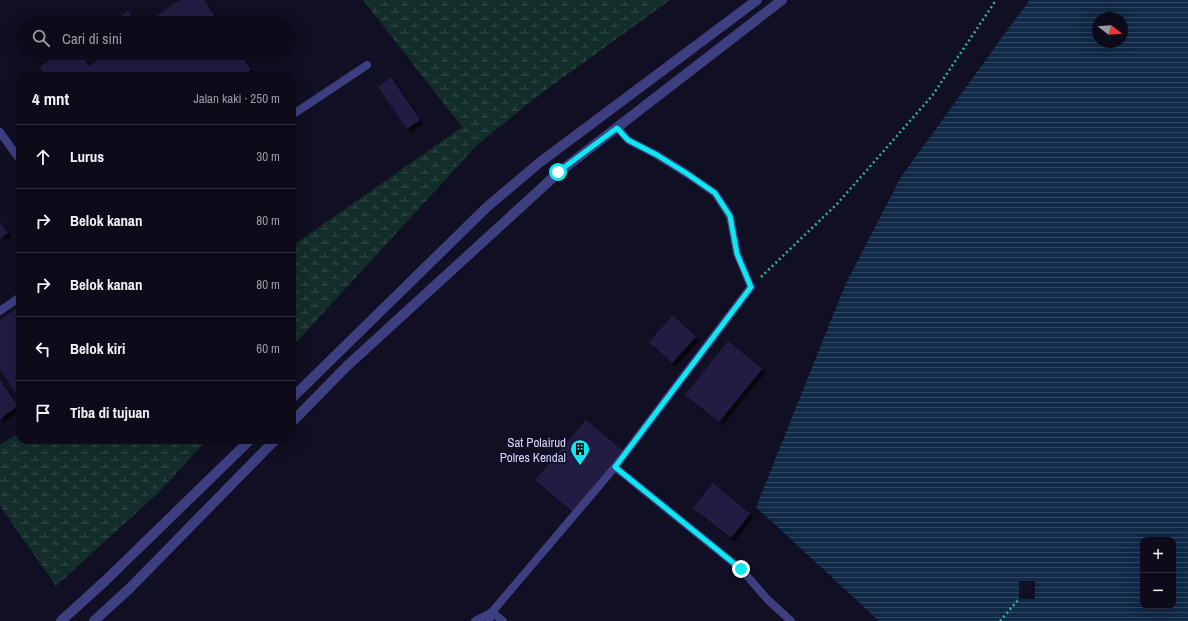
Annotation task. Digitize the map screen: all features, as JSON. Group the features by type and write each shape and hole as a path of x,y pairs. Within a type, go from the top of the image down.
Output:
{"street":[{"path":"296,394 487,207 539,163 757,0"},
{"path":"296,418 346,366 558,172 782,0"},
{"path":"61,621 111,575 246,444"},
{"path":"94,621 130,588 271,444"}],"lane":[{"path":"296,112 367,65"},
{"path":"475,621 492,612 615,467 751,287 737,254 730,216 715,193 657,155 628,140 617,128"},
{"path":"0,132 16,154"},
{"path":"0,311 16,300"},
{"path":"615,467 741,569 767,599 792,621"},
{"path":"489,621 492,612"},
{"path":"492,612 503,621"}],"path":[{"path":"751,287 838,204 932,96 996,0"},
{"path":"1000,621 1019,599"}],"green space":[{"path":"363,0 670,0 539,95 477,145 296,343 296,243 462,127"},
{"path":"16,435 16,444 203,444 157,494 56,586 0,506 0,445"}],"water":[{"path":"1030,0 1188,0 1188,621 879,621 756,507 846,283 901,177"}],"pier":[{"path":"1019,581 1035,581 1035,599 1019,599"}],"building":[{"path":"180,0 204,0 214,16 156,16"},
{"path":"128,11 131,16 121,16"},
{"path":"50,60 85,60 89,66 98,60 245,60 251,70 248,72 43,72 40,67"},
{"path":"391,77 420,120 407,129 378,87"},
{"path":"0,222 8,233 0,238"},
{"path":"16,309 16,393 0,369 0,320"},
{"path":"673,315 696,337 672,363 649,342"},
{"path":"728,341 762,369 719,422 685,395"},
{"path":"0,380 16,403 16,407 0,419"},
{"name":"Sat Polairud Polres Kendal","path":"586,420 625,453 574,513 535,480"},
{"path":"713,483 750,514 731,538 693,508"}],"place":[{"name":"Sat Polairud Polres Kendal","path":"580,466"}],"route":[{"path":"558,172 617,128 628,140 657,155 715,193 730,216 737,254 751,287 615,467 741,569"}]}
